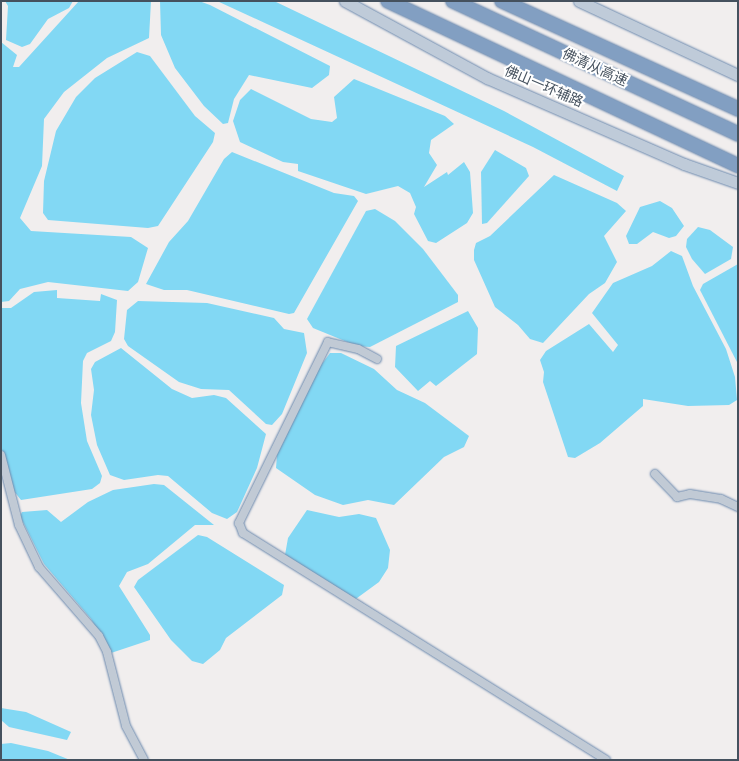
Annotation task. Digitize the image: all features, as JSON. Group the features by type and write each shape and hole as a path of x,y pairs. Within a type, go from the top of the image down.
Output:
{"highway":[{"path":"388,1 738,166"},
{"name":"佛清从高速","path":"453,1 738,134"},
{"name":"佛清从高速","path":"502,1 738,110"}],"main road":[{"name":"佛山一环辅路","path":"345,1 487,78 684,164 738,183"},
{"path":"579,1 738,74"}],"street":[{"path":"377,359 358,349 328,342 239,523 243,533 606,760"},
{"path":"1,455 19,525 39,567 99,636 107,652 126,726 144,760"},
{"path":"655,474 677,497 690,494 721,499 738,506"}],"water":[{"path":"5,1 73,1 69,8 48,19 30,44 22,47 6,40 8,6"},
{"path":"79,1 151,1 149,38 107,58 64,92 44,119 42,166 20,218 31,231 131,237 148,248 138,282 128,291 48,282 20,289 9,301 1,302 1,42 17,55 13,67 19,67"},
{"path":"160,1 199,1 210,5 330,66 329,75 312,88 249,75 234,99 228,123 223,124 204,106 175,68 161,35"},
{"path":"217,1 274,1 504,111 624,176 617,191 533,147"},
{"path":"137,52 150,56 195,116 215,133 213,142 158,226 148,228 48,220 43,213 44,181 56,131 76,97 95,78"},
{"path":"354,79 445,116 454,124 431,140 429,153 437,165 424,187 447,172 448,175 464,162 470,172 473,213 467,223 436,243 428,241 414,214 416,207 410,193 398,186 366,194 298,171 298,164 283,162 240,142 233,121 240,100 251,89 311,119 332,122 337,118 334,97"},
{"path":"495,150 526,168 529,176 487,223 482,224 481,172"},
{"path":"232,152 334,193 354,196 358,201 294,313 289,314 187,290 164,290 146,284 169,242 188,221 224,159"},
{"path":"554,175 617,203 626,211 604,236 617,262 605,283 589,294 543,343 530,339 518,325 495,307 474,260 474,250 476,243 490,236"},
{"path":"660,201 672,208 684,226 676,236 669,238 653,232 637,244 629,244 626,236 640,207"},
{"path":"375,209 395,221 423,249 458,295 458,302 370,347 357,346 313,328 307,319 366,211"},
{"path":"698,227 710,230 733,247 731,259 705,274 692,259 686,247 687,239"},
{"path":"671,251 682,256 693,286 726,349 735,377 737,400 729,405 688,406 643,399 643,406 600,443 575,458 568,457 543,382 544,372 540,360 546,351 589,324 613,352 618,345 592,313 613,283 652,266"},
{"path":"738,264 738,364 700,290 703,284"},
{"path":"57,290 57,298 100,301 101,294 117,300 115,332 111,341 87,353 83,361 81,403 87,441 102,476 100,483 92,489 21,500 13,490 1,446 1,308 11,308 34,292"},
{"path":"138,301 207,303 274,318 284,329 304,333 307,353 282,414 272,425 266,424 229,390 201,389 179,382 128,346 124,339 127,310"},
{"path":"468,311 478,328 477,354 436,386 430,381 418,391 395,367 396,346"},
{"path":"121,348 172,389 192,398 214,395 226,398 266,434 257,468 237,512 227,519 212,513 168,476 158,475 124,480 110,475 97,445 91,415 94,390 91,369 95,362"},
{"path":"330,353 341,353 374,369 397,390 425,403 469,436 464,447 444,457 394,505 368,500 343,505 315,495 276,468 277,455 318,369"},
{"path":"154,484 164,485 214,525 195,525 148,564 127,572 119,586 150,635 150,640 111,653 91,619 44,564 20,516 22,512 47,510 61,522 88,502 113,490"},
{"path":"307,510 339,517 359,514 376,518 390,550 388,568 379,582 353,601 285,555 288,538"},
{"path":"198,535 207,537 284,585 282,595 226,638 220,650 203,664 192,661 171,640 134,587 138,580"},
{"path":"1,708 26,712 71,732 67,740 9,727 1,720"},
{"path":"11,743 48,751 70,760 1,760 1,744"}]}
